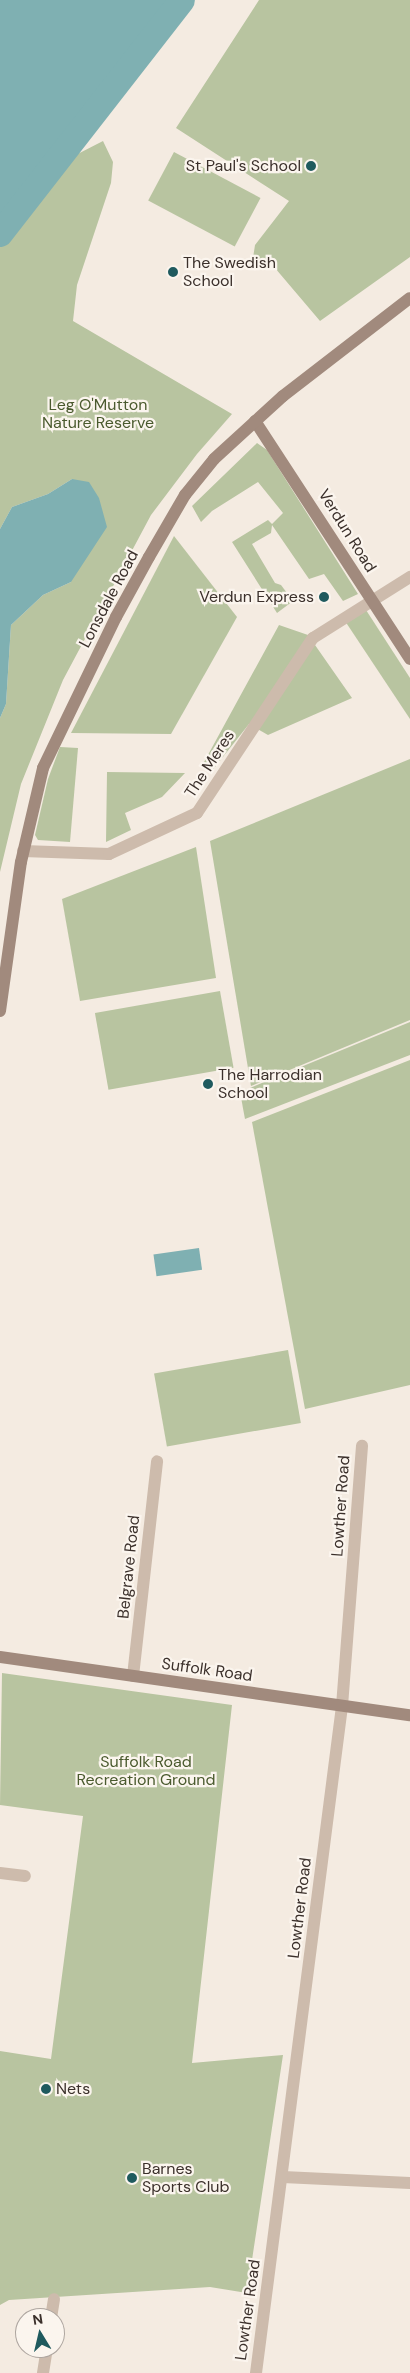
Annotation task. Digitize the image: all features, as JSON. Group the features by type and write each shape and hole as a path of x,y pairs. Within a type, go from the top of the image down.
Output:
{"main road":[{"name":"Lonsdale Road","path":"0,1011 23,851 43,768 116,617 186,496 214,459 255,421 410,298"},
{"name":"Verdun Road","path":"255,421 410,659"},
{"name":"Suffolk Road","path":"0,1657 410,1715"}],"street":[{"name":"The Meres","path":"23,851 109,854 197,813 313,638 346,615 373,602 410,577"},
{"name":"Lowther Road","path":"256,2373 283,2176 342,1706 362,1446"},
{"name":"Belgrave Road","path":"133,1676 157,1461"},
{"path":"0,1873 25,1876"},
{"path":"283,2176 410,2183"},
{"path":"53,2308 54,2299"},
{"path":"43,2373 45,2358"}],"green space":[{"name":"St Paul's School","path":"259,0 410,0 410,257 320,321 275,268 262,268 253,258 255,245 289,201 176,128"},
{"name":"Leg O'Mutton Nature Reserve","path":"103,141 113,162 111,183 77,285 73,321 232,414 197,454 151,515 63,680 21,784 0,872 0,718 6,704 11,625 43,595 71,582 72,479 48,494 12,507 0,529 0,234 64,161"},
{"path":"174,152 261,198 235,247 148,201"},
{"path":"257,443 267,450 358,594 343,601 324,574 309,579 272,525 271,533 252,544 275,583 281,585 293,601 277,613 232,542 268,520 272,524 283,513 258,482 212,511 201,522 192,506"},
{"path":"174,536 237,617 171,734 71,733"},
{"path":"366,610 410,678 410,719 345,621"},
{"path":"279,625 308,635 352,698 268,735 249,724 211,772 203,764"},
{"path":"60,747 78,748 70,842 38,840 35,835 48,779"},
{"path":"410,759 410,1020 251,1086 210,841"},
{"path":"107,772 185,773 162,797 125,813 131,830 106,842"},
{"path":"196,847 216,978 80,1001 62,899"},
{"path":"220,991 234,1068 108,1090 95,1013"},
{"path":"410,1022 410,1055 245,1119 240,1092"},
{"path":"410,1060 410,1385 305,1409 252,1122"},
{"path":"288,1350 301,1423 167,1446 154,1374"},
{"name":"Suffolk Road Recreation Ground","path":"2,1673 232,1705 192,2063 283,2055 247,2293 210,2287 9,2300 0,2305 0,2051 51,2059 83,1816 0,1805"}],"water":[{"path":"0,0 182,0 0,234"},
{"path":"72,479 89,482 99,498 107,527 71,582 43,595 11,625 6,704 0,718 0,529 12,507 48,494"},
{"path":"199,1248 202,1270 157,1276 153,1254"}],"waterway":[{"path":"0,234 182,0"}],"place":[{"name":"St Paul's School","path":"311,166"},
{"name":"The Swedish School","path":"173,272"},
{"name":"Verdun Express","path":"324,597"},
{"name":"The Harrodian School","path":"208,1084"},
{"name":"Nets","path":"46,2089"},
{"name":"Barnes Sports Club","path":"132,2178"}]}
